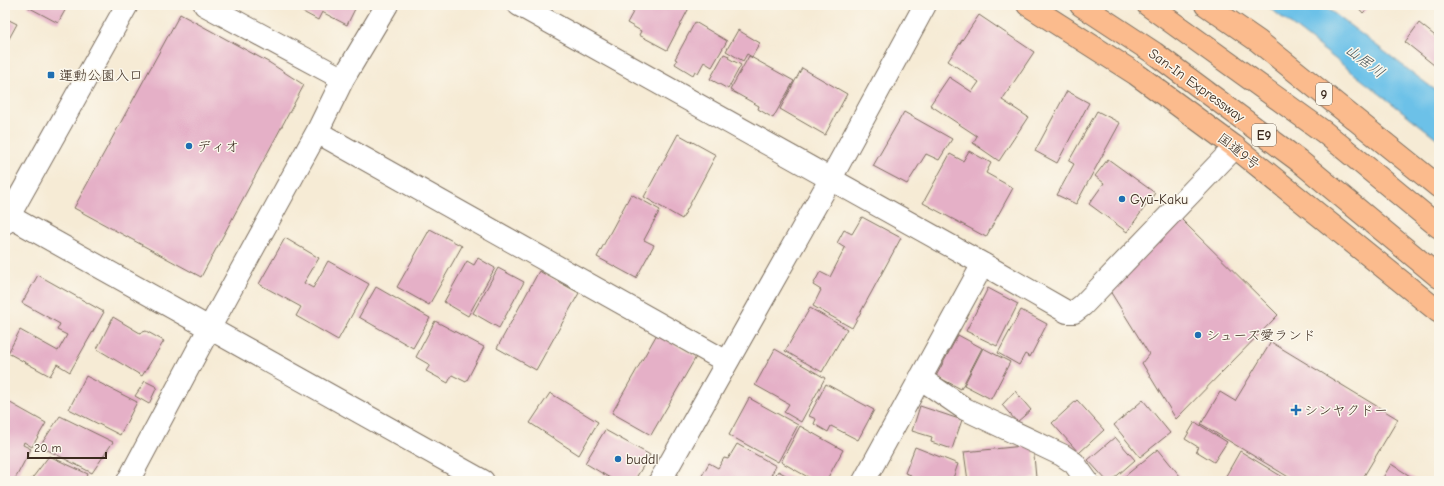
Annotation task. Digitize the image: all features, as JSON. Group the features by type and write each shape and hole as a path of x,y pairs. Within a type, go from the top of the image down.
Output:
{"highway":[{"name":"国道9号","path":"1028,5 1136,74 1235,147 1439,312"},
{"name":"San-In Expressway","path":"1081,5 1154,53 1298,160 1439,277"},
{"path":"1148,5 1324,132 1439,227"},
{"name":"9","path":"1206,5 1258,41 1439,187"}],"street":[{"path":"127,5 6,218 210,327 483,481"},
{"path":"205,5 343,79"},
{"path":"128,481 210,327 317,132 343,79 387,5"},
{"path":"519,5 1067,312 1074,312 1083,305 1235,147"},
{"path":"660,481 830,180 924,5"},
{"path":"317,132 727,362"},
{"path":"864,481 983,264"},
{"path":"920,378 965,409 1062,455 1074,463 1087,481"}],"water":[{"name":"山居川","path":"1266,5 1323,5 1439,93 1439,140"}],"building":[{"path":"28,5 68,5 58,23 28,7"},
{"path":"290,5 357,5 347,25 322,12 318,20"},
{"path":"637,5 682,5 689,8 667,50 639,35 641,31 627,23"},
{"path":"1356,5 1371,5 1363,13"},
{"name":"ディオ","path":"180,14 270,63 304,85 201,277 74,208"},
{"path":"979,15 1034,52 1002,100 1028,117 999,161 973,143 977,136 930,105 949,77 972,92 979,82 948,61"},
{"path":"5,18 17,24 5,46"},
{"path":"695,22 727,41 712,67 704,62 698,73 695,71 693,75 675,64 677,60 675,59"},
{"path":"1419,23 1439,39 1439,69 1405,42"},
{"path":"738,30 760,43 752,57 747,54 743,61 726,51"},
{"path":"724,54 741,65 728,89 710,79"},
{"path":"749,56 794,81 773,118 758,109 759,106 730,90"},
{"path":"802,68 847,94 825,135 780,109"},
{"path":"1067,91 1089,103 1057,163 1035,151"},
{"path":"1097,111 1120,123 1076,204 1057,195 1074,164 1069,161"},
{"path":"904,112 952,139 939,160 926,154 907,184 873,166"},
{"path":"678,134 716,155 682,219 644,197"},
{"path":"969,151 991,163 986,173 1013,188 986,237 923,203 950,154 963,161"},
{"name":"Gyū-Kaku","path":"1108,159 1155,193 1127,232 1089,204 1104,183 1095,176"},
{"path":"631,194 660,210 644,240 654,245 636,278 597,257"},
{"path":"862,217 901,238 852,328 813,306 821,290 813,285 820,272 830,277 845,248 837,243 844,230 852,234"},
{"name":"シューズ愛ランド","path":"1181,219 1278,315 1176,419 1142,363 1149,354 1110,291"},
{"path":"430,229 462,246 429,305 397,287"},
{"path":"285,238 319,258 304,283 313,288 328,261 369,284 338,340 296,316 301,307 259,284"},
{"path":"478,258 495,268 468,316 444,302 467,261 474,265"},
{"path":"498,268 524,282 499,328 473,313"},
{"path":"539,271 579,293 536,370 497,348"},
{"path":"38,275 104,312 70,372 57,364 50,376 8,353 20,330 58,351 67,335 57,330 60,324 22,303"},
{"path":"376,287 430,318 413,348 359,317"},
{"path":"988,288 1018,304 997,346 966,331"},
{"path":"810,308 847,329 822,372 785,351"},
{"path":"1021,310 1047,324 1030,357 1025,354 1019,365 998,353"},
{"path":"113,317 140,333 146,331 164,341 142,376 97,349"},
{"path":"435,321 484,347 466,382 452,375 448,383 426,371 430,365 416,357"},
{"path":"657,334 696,357 651,435 612,413"},
{"path":"958,335 982,348 961,389 936,376"},
{"name":"シンヤクドー","path":"1271,342 1398,419 1361,481 1295,481 1201,424 1220,392 1235,401"},
{"path":"983,348 1010,362 991,399 964,385"},
{"path":"775,349 825,378 801,422 784,412 789,404 755,385"},
{"path":"86,376 137,402 120,435 69,409"},
{"path":"145,381 157,387 149,404 135,396"},
{"path":"826,384 874,410 858,440 831,426 828,432 814,424 816,419 809,416"},
{"path":"1015,391 1031,410 1017,422 1002,405"},
{"path":"550,393 598,422 579,455 530,423"},
{"path":"749,398 798,425 778,462 729,435"},
{"path":"5,400 46,423 32,447 24,442 23,445 31,449 14,481 5,478"},
{"path":"1077,400 1104,430 1079,453 1052,423"},
{"path":"1143,400 1170,433 1140,457 1114,425"},
{"path":"920,406 962,420 952,449 931,442 932,437 912,431"},
{"path":"60,416 113,442 92,473 40,446"},
{"path":"1195,422 1227,442 1214,462 1196,451 1198,447 1185,439"},
{"path":"800,426 843,450 826,481 815,481 781,462"},
{"name":"buddl","path":"605,430 650,455 634,481 615,481 585,463"},
{"path":"1115,437 1135,460 1111,481 1107,481 1088,460"},
{"path":"737,444 776,466 768,481 699,481 709,463 718,468 724,458 728,459"},
{"path":"1033,445 1036,478 1012,481 968,481 964,452"},
{"path":"915,447 958,464 952,481 909,481 911,475 905,473"},
{"path":"1158,449 1180,476 1173,481 1119,481"},
{"path":"1240,451 1286,479 1285,481 1223,481"},
{"path":"49,456 88,474 85,481 30,481"},
{"path":"1391,464 1418,481 1381,481"},
{"path":"778,471 797,481 772,481"}],"place":[{"name":"運動公園入口","path":"51,75"},
{"name":"ディオ","path":"189,146"},
{"name":"Gyū-Kaku","path":"1122,199"},
{"name":"シューズ愛ランド","path":"1198,335"},
{"name":"シンヤクドー","path":"1296,410"},
{"name":"buddl","path":"618,459"}]}
